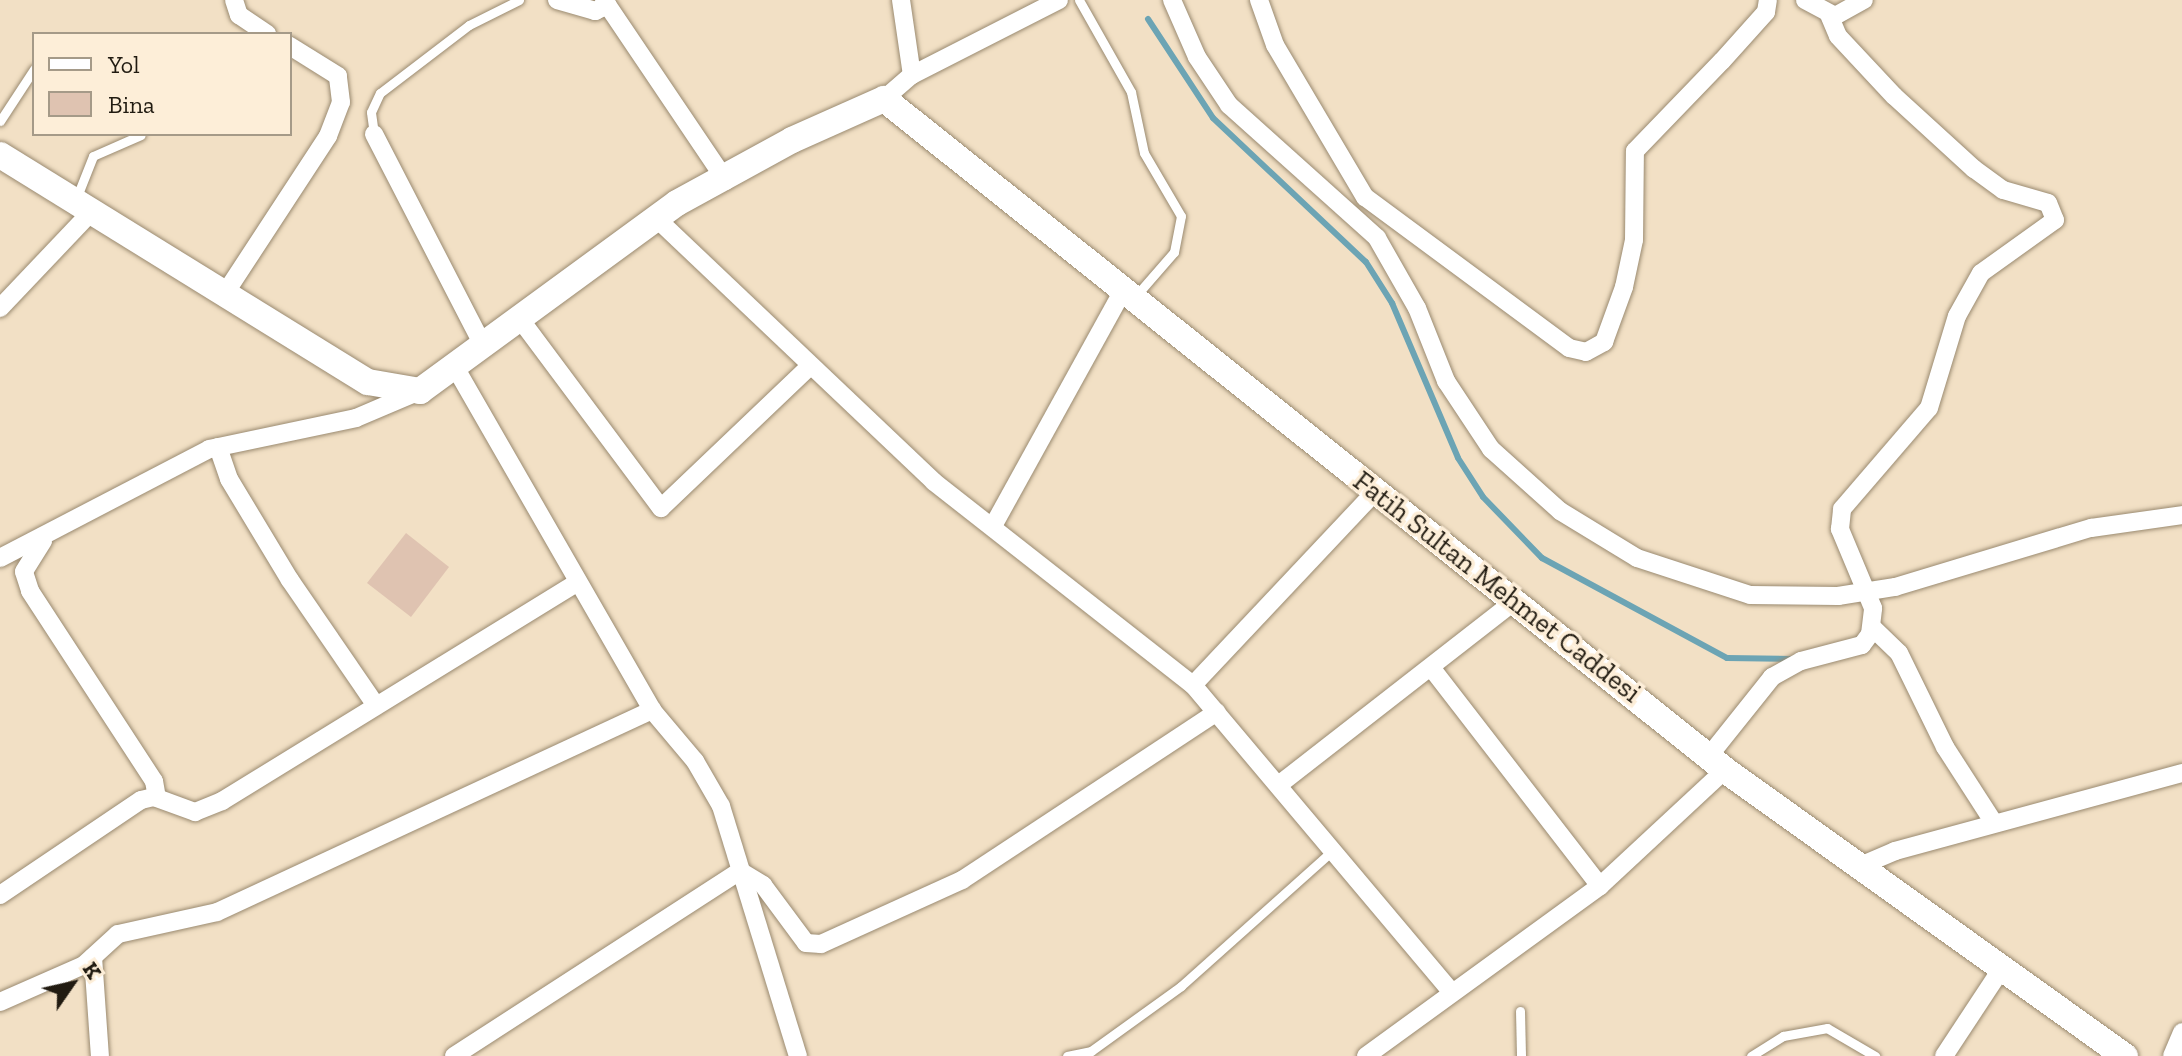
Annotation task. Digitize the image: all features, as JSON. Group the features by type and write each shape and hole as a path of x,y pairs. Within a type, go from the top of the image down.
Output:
{"street":[{"path":"557,0 585,10 606,2 726,181"},
{"path":"901,0 912,75"},
{"path":"0,558 218,447 356,418 420,391 656,218 726,181 792,140 884,99 912,75 1059,0"},
{"path":"1172,0 1197,57 1229,105 1377,238 1410,294 1457,402 1491,449 1535,491 1611,544 1692,581 1780,598 1866,591 2091,528 2182,515"},
{"path":"1259,0 1275,45 1365,197 1569,348 1586,352 1604,342 1624,287 1634,240 1635,151 1766,12 1768,0"},
{"path":"1805,0 1829,15 1838,36 1894,96 1974,169 2003,190 2048,203 2055,220 1981,273 1957,316 1929,408 1845,500 1840,529 1866,591 1873,628 1899,653 1945,747 1994,823"},
{"path":"1829,15 1848,14 1864,0"},
{"path":"231,1 239,15 264,32"},
{"path":"224,295 328,136 341,102 338,76 292,47"},
{"name":"Fatih Sultan Mehmet Caddesi","path":"884,99 1127,296 1717,763 2125,1056"},
{"path":"374,134 484,347"},
{"path":"1,157 368,382 420,391"},
{"path":"0,308 83,207"},
{"path":"656,218 809,367 934,482 1193,685 1281,783 1452,993"},
{"path":"993,526 1127,296"},
{"path":"520,319 661,508 809,367"},
{"path":"455,367 576,583 652,710 695,761 721,806 798,1056"},
{"path":"218,447 229,479 281,567 375,704"},
{"path":"1193,685 1376,491"},
{"path":"50,532 27,560 26,580 154,781 157,798"},
{"path":"0,895 114,816 157,798 205,810 576,583"},
{"path":"1281,783 1433,670 1515,601"},
{"path":"1366,1056 1600,886 1717,763 1772,677 1801,661 1862,645 1873,628"},
{"path":"1433,670 1600,886"},
{"path":"0,1002 93,957 130,929 217,912 652,710"},
{"path":"740,871 763,885 806,943 821,944 962,880 1217,712"},
{"path":"1860,866 1994,823 2182,773"},
{"path":"454,1056 740,871"},
{"path":"93,957 100,1056"},
{"path":"1944,1056 2002,968"},
{"path":"2172,1056 2182,1032"}],"lane":[{"path":"374,134 371,112 380,93 469,25 519,0"},
{"path":"1079,0 1131,92 1144,153 1181,216 1174,252 1127,296"},
{"path":"0,121 32,72"},
{"path":"83,207 93,156 139,136"},
{"path":"1067,1056 1091,1051 1181,986 1334,849"},
{"path":"1520,1011 1521,1056"},
{"path":"1751,1056 1783,1036 1827,1028 1875,1056"}],"building":[{"path":"406,533 449,567 411,617 367,583"}],"waterway":[{"path":"1148,19 1213,118 1366,262 1392,303 1458,458 1483,497 1542,558 1727,658 1791,659"}]}
